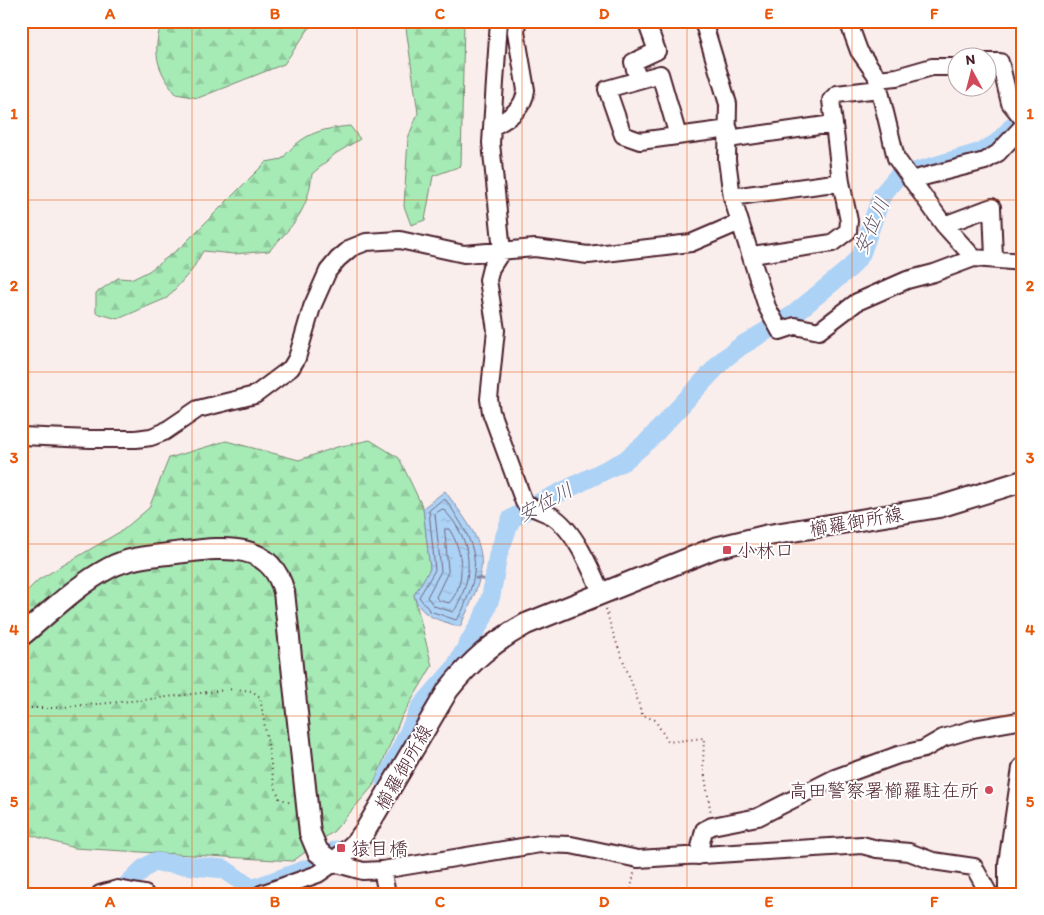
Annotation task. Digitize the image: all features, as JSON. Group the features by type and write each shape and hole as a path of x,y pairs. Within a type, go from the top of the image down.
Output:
{"main road":[{"name":"櫛羅御所線","path":"327,858 355,844 365,831 448,690 479,654 499,639 526,624 601,592 715,548 743,540 939,507 1023,482"},
{"path":"21,636 97,575 127,561 216,549 240,550 260,557 277,571 284,592 310,833 327,858"},
{"path":"1009,894 1009,864 1014,816 1023,768"}],"street":[{"path":"499,21 492,127 492,162 502,250 491,268 488,280 496,330 496,350 489,399 493,421 529,506 552,516 569,534 587,562 601,592"},
{"path":"492,127 511,116 525,100 526,90 516,32 517,21"},
{"path":"638,80 633,62 657,51 646,21"},
{"path":"703,21 728,104 727,160 732,197 776,325 796,326 819,331 857,302 907,280 934,273 974,258 994,258 1023,262"},
{"path":"848,21 859,51 876,75 892,145 906,174 944,225 974,258"},
{"path":"906,174 985,161 998,153 1020,119 1006,91 1000,62 996,62"},
{"path":"752,255 827,244 841,238 848,231 849,221 841,182 830,100 837,94 878,84 932,67 946,67"},
{"path":"678,136 660,74 607,89 623,135 640,141 678,136 728,134 834,124"},
{"path":"732,197 841,182"},
{"path":"944,225 992,207 994,258"},
{"path":"21,436 100,439 151,437 164,432 198,409 255,395 291,368 297,358 312,307 328,271 351,248 366,242 400,240 464,254 502,250 551,249 588,255 691,243 740,222"},
{"path":"698,856 704,830 712,826 758,817 835,778 898,754 924,749 943,738 973,729 1023,720"},
{"path":"262,894 318,874 327,858 363,871 382,870 540,844 571,845 638,859 862,845 877,849 909,852 934,861 974,867 989,894"},
{"path":"382,870 387,894"},
{"path":"100,894 123,889 145,894"}],"path":[{"path":"601,592 612,634 634,682 642,715 654,720 668,742 704,738 703,765 712,826"},
{"path":"21,708 79,706 234,689 252,691 260,697 274,783 279,798 308,812"},
{"path":"630,894 638,859"}],"green space":[{"path":"162,21 309,21 310,27 284,64 198,98 176,94 160,68 157,42"},
{"path":"405,21 464,21 461,166 433,176 425,220 411,225 404,206 408,138 418,113"},
{"path":"350,126 360,139 335,154 312,174 303,208 293,225 269,251 234,254 203,251 192,270 167,298 118,319 96,313 96,293 118,278 133,279 149,271 181,247 266,162 282,159 304,138 312,134"},
{"path":"370,440 399,458 423,508 430,569 414,595 432,666 401,718 373,786 334,831 293,861 74,848 21,832 21,597 38,580 123,530 149,508 169,458 226,441 299,460 337,447"}],"water":[{"path":"445,491 472,530 481,556 478,583 460,627 439,620 426,613 417,603 414,595 430,569 423,508"}],"waterway":[{"name":"安位川","path":"385,782 420,708 454,669 483,618 491,596 498,555 511,519 624,461 648,441 724,359 741,346 793,315 851,267 861,254 882,195 897,177 981,152 997,143 1013,126"},
{"path":"476,578 494,581"},
{"name":"安位川","path":"118,894 143,869 154,862 224,869 252,889 318,865 336,850"}],"place":[{"name":"小林口","path":"727,550"},
{"name":"高田警察署櫛羅駐在所","path":"989,790"},
{"name":"猿目橋","path":"341,848"}]}
